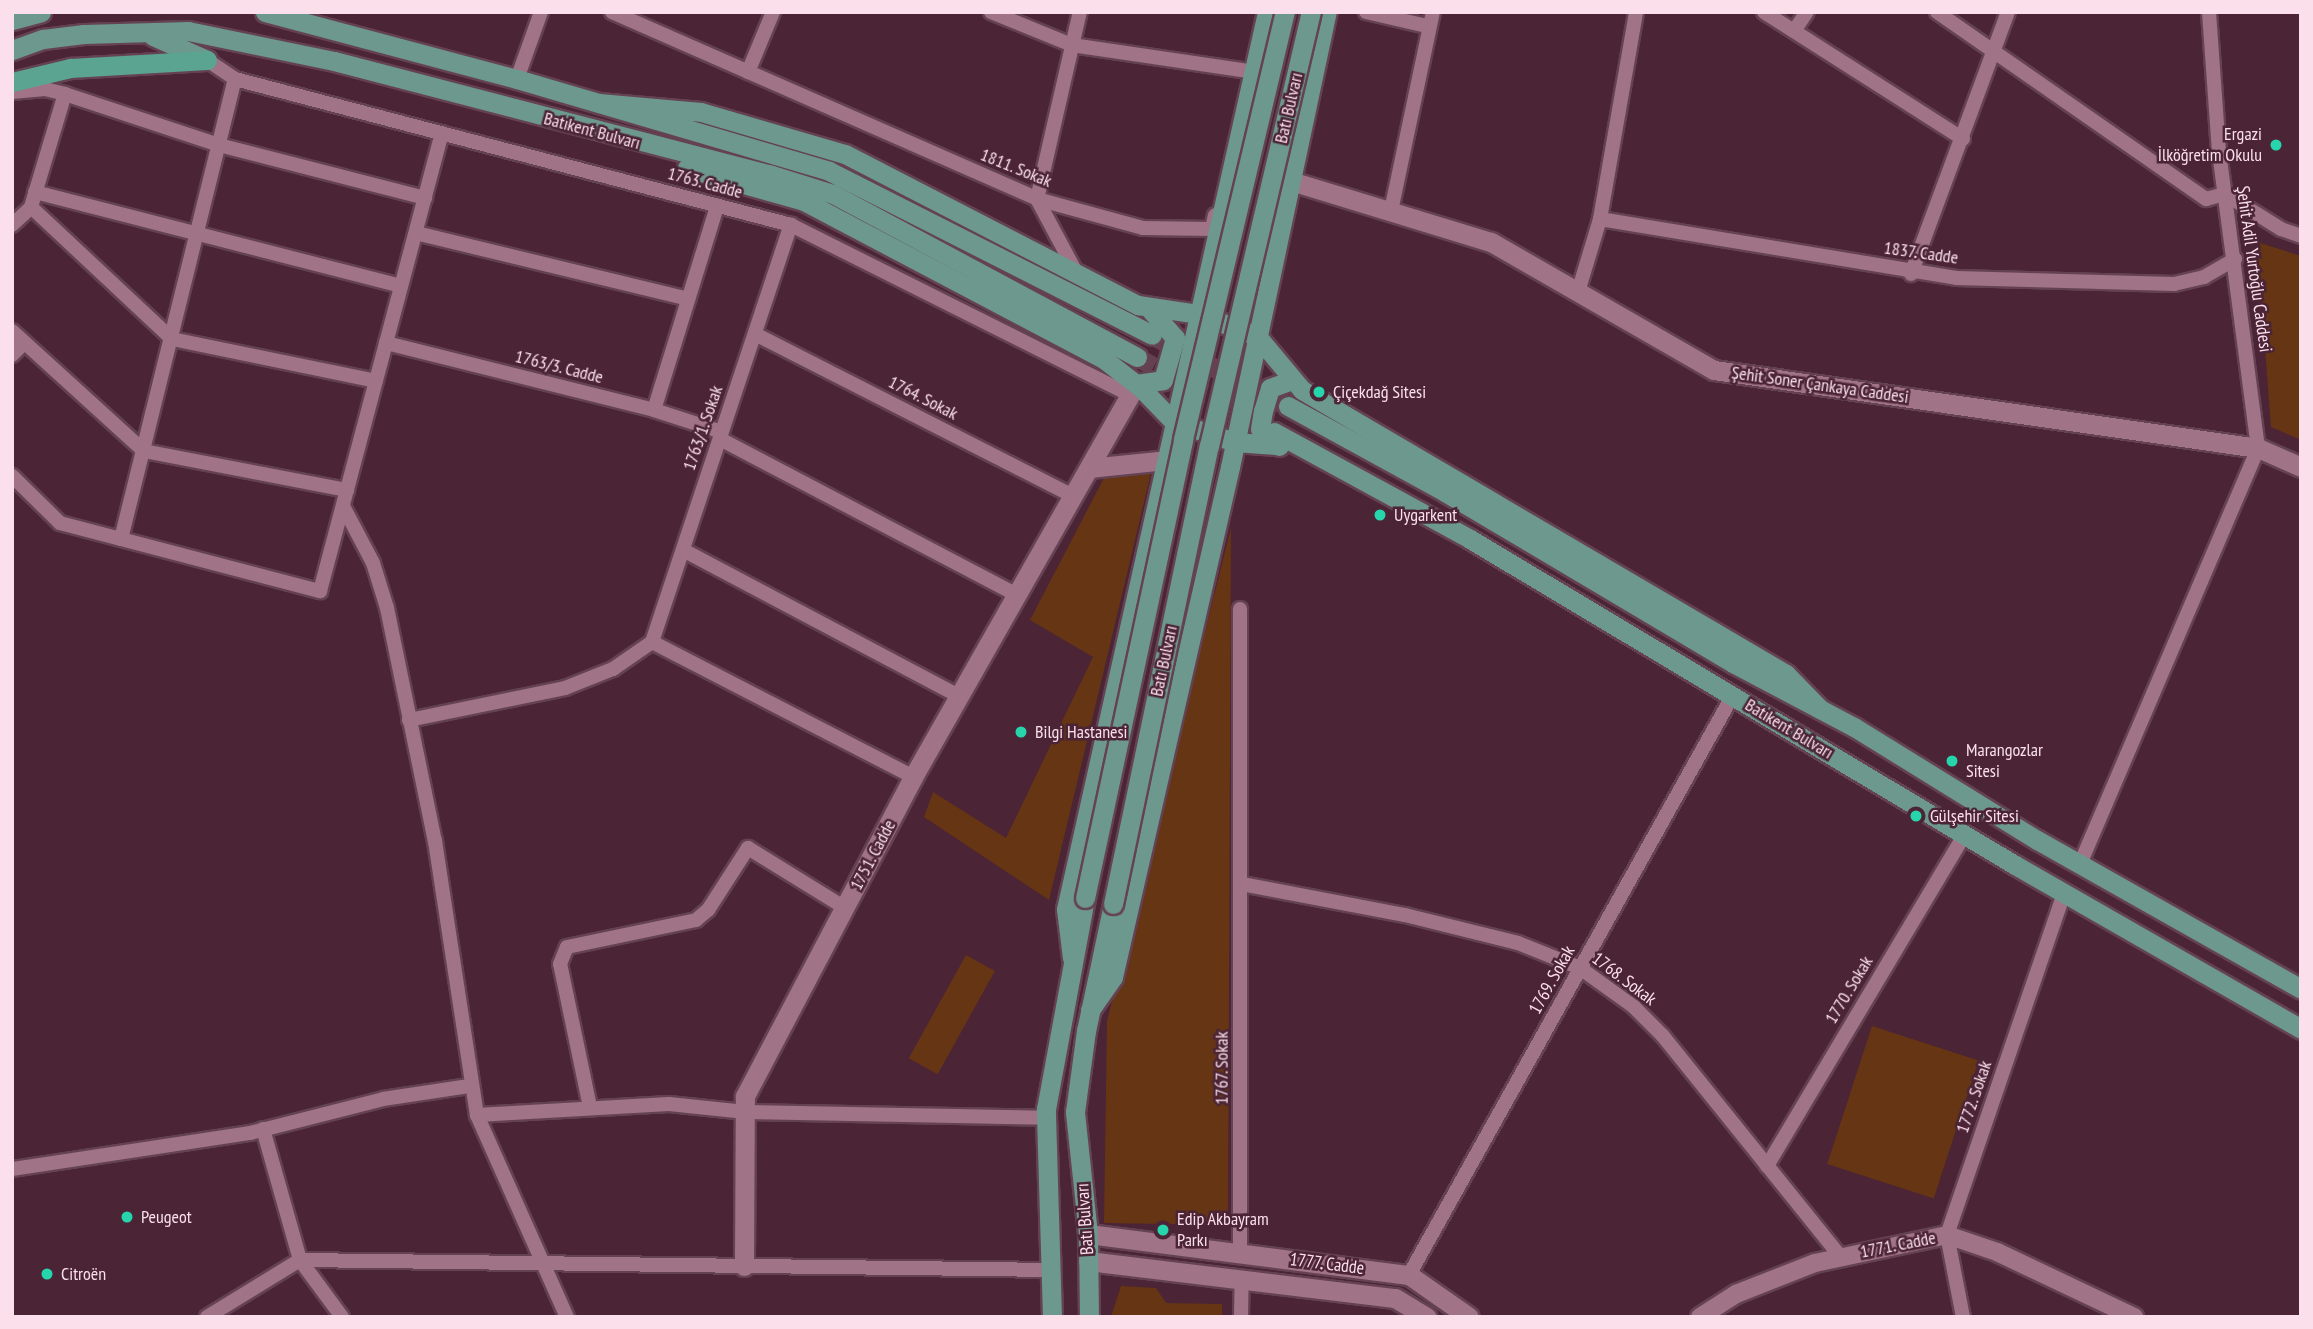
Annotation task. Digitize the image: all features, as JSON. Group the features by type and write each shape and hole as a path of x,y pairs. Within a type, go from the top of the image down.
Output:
{"highway":[{"path":"12,82 70,68 207,60"}],"main road":[{"name":"Batıkent Bulvarı","path":"265,12 517,79 829,171 1153,335"},
{"path":"1072,958 1066,909 1267,12"},
{"name":"Batı Bulvarı","path":"1052,1317 1046,1118 1072,958 1183,439 1285,12"},
{"name":"Batı Bulvarı","path":"1090,1317 1088,1234 1075,1112 1090,1010 1209,446 1311,12"},
{"path":"1090,1010 1112,977 1235,442 1327,12"},
{"name":"Batıkent Bulvarı","path":"12,50 43,39 135,30 188,31 334,61 647,145 769,174 833,194 1137,357"},
{"path":"135,30 180,45 207,60"},
{"path":"599,103 701,112 845,154 1077,274 1149,308 1171,328 1174,345 1163,380 1133,390"},
{"path":"647,145 675,164 804,201 1105,360 1133,390 1174,422 1235,442 1275,438"},
{"name":"Şehit Soner Çankaya Caddesi","path":"1291,181 1491,242 1714,370 2258,448 2301,467"},
{"path":"1149,308 1199,314 1257,336 1292,380 1786,674 1820,709"},
{"path":"1292,380 1270,388 1260,429 1637,647 1728,704 1752,715 1761,712"},
{"name":"1751. Cadde","path":"744,1266 745,1096 913,777 1133,390"},
{"name":"Batıkent Bulvarı","path":"1288,406 1820,709 2080,864 2301,989"},
{"name":"Batıkent Bulvarı","path":"1275,438 1470,539 2064,893 2301,1029"},
{"path":"1089,468 1166,460"},
{"name":"1777. Cadde","path":"1088,1234 1409,1275 1469,1317"},
{"name":"1777. Cadde","path":"1088,1261 1395,1298 1427,1317"}],"street":[{"path":"517,79 541,12"},
{"name":"1811. Sokak","path":"612,12 1037,199 1143,228 1212,229 1262,12"},
{"path":"748,72 773,12"},
{"path":"991,12 1072,45 1248,71"},
{"path":"1077,274 1037,199 1080,12"},
{"path":"1366,12 1430,19 1391,211"},
{"path":"1578,292 1600,219 1636,12"},
{"path":"1764,12 1962,139"},
{"path":"1794,31 1807,12"},
{"path":"1937,12 2206,199 2225,194 2281,229 2301,236"},
{"path":"1911,274 1995,54 2008,12"},
{"name":"Şehit Adil Yurtoğlu Caddesi","path":"2209,12 2225,194 2258,448"},
{"name":"1763. Cadde","path":"207,60 235,79 791,225 1133,390"},
{"path":"121,539 235,79"},
{"path":"12,92 45,89 65,94 219,145 425,198"},
{"path":"12,225 30,207 65,94"},
{"path":"12,476 60,523 320,591 442,133"},
{"path":"35,192 401,286"},
{"path":"654,410 717,206"},
{"path":"30,207 172,339 376,381"},
{"name":"1837. Cadde","path":"1600,219 1793,249 1911,274 2174,284 2204,276 2235,259"},
{"name":"1763/1. Sokak","path":"652,642 791,225"},
{"path":"415,233 688,299"},
{"path":"12,331 144,451 347,491"},
{"name":"1764. Sokak","path":"755,334 1073,496"},
{"path":"12,355 24,343"},
{"name":"1763/3. Cadde","path":"386,344 654,410 721,435 1017,595"},
{"path":"2080,864 2258,448"},
{"path":"343,506 373,563 387,608 435,841 469,1086 477,1115 567,1317"},
{"path":"683,550 959,696"},
{"name":"1767. Sokak","path":"1240,609 1240,1253"},
{"path":"408,720 565,688 613,668 652,642 913,777"},
{"name":"1769. Sokak","path":"1409,1275 1728,704"},
{"name":"1770. Sokak","path":"1767,1166 1965,834"},
{"path":"590,1107 560,964 566,947 696,920 708,910 748,848 845,908"},
{"name":"1768. Sokak","path":"1242,884 1405,915 1518,943 1580,968 1634,1007 1663,1035 1840,1256"},
{"name":"1772. Sokak","path":"1963,1317 1947,1235 2064,893"},
{"path":"12,1168 263,1129 383,1099 469,1086"},
{"path":"477,1115 669,1104 746,1112 1046,1118"},
{"path":"263,1129 300,1260 342,1317"},
{"name":"1771. Cadde","path":"1700,1317 1754,1286 1840,1256 1947,1235 1997,1252 2134,1317"},
{"path":"207,1317 300,1260 1050,1270"},
{"path":"1241,1317 1242,1278"}],"shaded area":[{"path":"2257,242 2301,256 2301,440 2271,427"},
{"path":"1152,469 1049,900 924,817 933,792 1006,838 1093,657 1030,620 1105,476"},
{"path":"1231,528 1228,1225 1104,1223 1107,1021"},
{"path":"966,955 995,971 938,1074 909,1058"},
{"path":"1872,1026 1979,1061 1934,1199 1827,1164"},
{"path":"1121,1286 1156,1288 1166,1303 1222,1304 1222,1317 1111,1317"}],"tunnel":[{"path":"1152,335 1288,406"},
{"path":"1137,357 1274,432"}],"place":[{"name":"Ergazi İlköğretim Okulu","path":"2276,145"},
{"name":"Çiçekdağ Sitesi","path":"1319,392"},
{"name":"Uygarkent","path":"1380,515"},
{"name":"Bilgi Hastanesi","path":"1021,732"},
{"name":"Marangozlar Sitesi","path":"1952,761"},
{"name":"Gülşehir Sitesi","path":"1916,816"},
{"name":"Peugeot","path":"127,1217"},
{"name":"Edip Akbayram Parkı","path":"1163,1230"},
{"name":"Citroën","path":"47,1274"}]}
